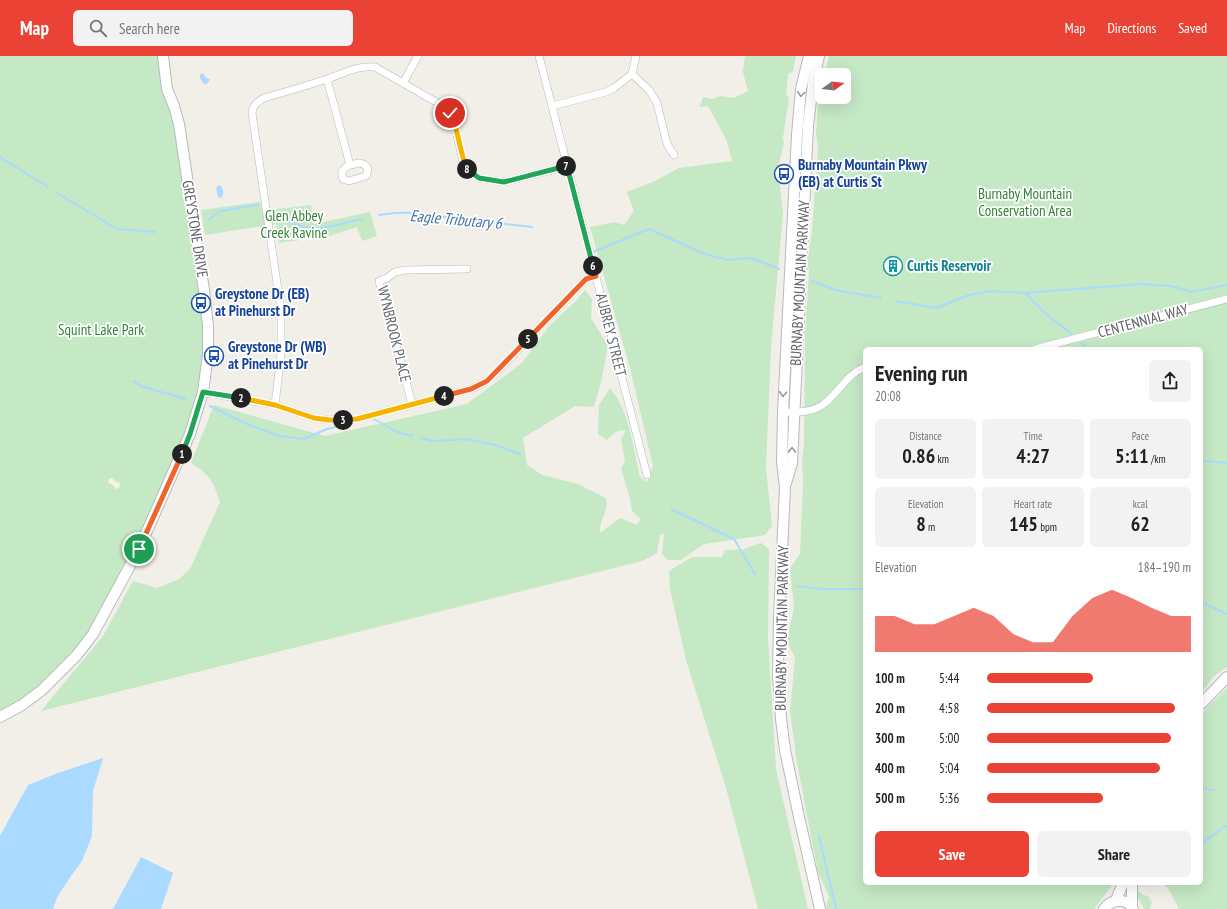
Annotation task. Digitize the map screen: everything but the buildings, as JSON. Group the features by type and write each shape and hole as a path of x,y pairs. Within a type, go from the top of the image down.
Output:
{"main road":[{"name":"GREYSTONE DRIVE","path":"0,717 22,705 42,690 77,655 93,634 139,549 190,434 203,392 208,355 208,319 181,140 174,106 167,89 163,56"},
{"name":"GREYSTONE DRIVE","path":"170,56 174,106"},
{"name":"BURNABY MOUNTAIN PARKWAY","path":"808,56 801,89 796,146 783,412 782,462 785,487 778,649 781,719 791,783 820,909"},
{"name":"BURNABY MOUNTAIN PARKWAY","path":"785,487 792,463 808,126 812,89 819,56"},
{"path":"1203,702 1227,677"},
{"path":"1116,900 1122,885"},
{"path":"1132,885 1132,908"},
{"path":"1104,909 1111,902 1116,900 1125,901 1132,908"}],"street":[{"path":"403,83 418,56"},
{"name":"AUBREY STREET","path":"539,56 647,475"},
{"path":"552,106 606,92 614,88 632,74 636,56"},
{"path":"275,405 281,354 281,310 252,113 256,102 264,98 327,79 356,68 366,66 374,67 443,106 450,113 468,170 479,178 504,182 567,166"},
{"path":"632,74 649,90 657,103 667,144 674,154"},
{"path":"327,79 350,165"},
{"name":"WYNBROOK PLACE","path":"412,404 379,281 395,272 406,270 467,269"},
{"path":"203,392 275,405 314,418 343,420 357,419 471,389 487,381 586,279 596,276"},
{"name":"CENTENNIAL WAY","path":"1043,347 1227,299"},
{"path":"783,412 814,409 825,404 848,378 863,369"}],"green space":[{"name":"Squint Lake Park","path":"0,56 160,56 173,119 202,306 204,348 200,382 189,427 103,611 70,656 46,681 0,714"},
{"path":"745,56 796,56 793,71 788,74 786,94 789,98 783,138 784,143 778,168 783,213 771,347 766,468 772,526 765,535 704,544 681,560 668,560 662,554 664,533 660,535 657,553 642,561 41,711 103,636 133,581 157,588 179,579 190,569 220,502 210,479 203,471 191,463 214,405 325,436 467,404 522,363 550,325 577,300 585,290 592,299 591,318 608,346 601,382 594,407 575,406 523,438 527,465 542,475 578,484 606,498 607,503 600,533 620,518 637,525 641,519 632,511 630,498 621,469 625,460 621,439 626,431 620,430 607,440 598,434 599,405 610,388 617,398 626,419 633,442 640,477 647,482 653,466 630,368 590,227 615,222 624,225 634,211 627,192 655,181 679,168 732,161 726,139 708,106 700,107 703,97 712,99 721,96 734,98 748,91 743,72"},
{"name":"Burnaby Mountain Conservation Area","path":"829,56 1227,56 1227,667 1213,677 1203,691 1203,347 863,347 863,885 1111,885 1094,909 827,909 826,906 829,897 818,872 797,763 790,711 795,658 787,641 794,607 790,568 800,554 803,483 802,460 804,444 805,339 809,269 807,266 812,231 818,148 816,133 818,104 851,104 851,68 826,68"},
{"name":"Glen Abbey Creek Ravine","path":"260,202 262,211 311,205 314,224 370,212 377,236 362,241 357,227 329,236 279,243 276,224 205,235 201,210"},
{"path":"761,543 769,549 768,638 776,769 808,909 758,909 726,788 686,660 670,589 669,571 692,557 722,557 725,550 744,549"},
{"path":"1227,688 1227,909 1179,909 1168,888 1164,885 1203,885 1203,712"},
{"path":"1139,891 1143,895 1148,896 1152,902 1150,909 1144,909 1138,898 1137,892"}],"sand":[{"path":"110,478 120,483 119,488 116,489 109,483 108,480"}],"water":[{"path":"203,73 206,78 210,79 207,84 204,84 200,78 200,75"},
{"path":"220,185 223,192 222,197 220,198 216,188"},
{"path":"103,758 93,791 92,836 82,861 57,897 53,909 0,909 0,836 28,785"},
{"path":"141,857 173,873 161,909 113,909"}],"waterway":[{"name":"Eagle Tributary 6","path":"0,157 48,187"},
{"name":"Eagle Tributary 6","path":"57,193 117,229 155,232"},
{"name":"Eagle Tributary 6","path":"209,219 220,211 258,205"},
{"name":"Eagle Tributary 6","path":"379,215 415,213 532,227"},
{"name":"Eagle Tributary 6","path":"277,217 303,227 318,229 362,219"},
{"path":"593,252 649,229 705,254 727,260 752,258 779,269"},
{"path":"812,281 835,290 881,298"},
{"path":"896,301 936,308 969,295 990,291 1025,293 1140,284 1171,286 1191,292 1227,285"},
{"path":"1025,293 1047,315 1072,334"},
{"path":"1081,343 1086,347"},
{"path":"134,381 141,386 185,399"},
{"path":"210,406 249,425 280,436 304,439 327,429 356,422"},
{"path":"372,418 397,432 413,436"},
{"path":"420,438 433,441 466,439 495,445 520,454"},
{"path":"1203,460 1227,463"},
{"path":"671,509 734,539 755,574"},
{"path":"797,586 822,589 863,589"},
{"path":"1203,603 1227,614"},
{"path":"1203,788 1214,790"},
{"path":"1203,843 1227,825"},
{"path":"819,836 836,909"}],"place":[{"name":"Burnaby Mountain Pkwy (EB) at Curtis St","path":"784,174"},
{"name":"Curtis Reservoir","path":"893,266"},
{"name":"Greystone Dr (EB) at Pinehurst Dr","path":"201,303"},
{"name":"Greystone Dr (WB) at Pinehurst Dr","path":"214,356"}],"route":[{"path":"139,549 190,434 203,392 275,405 314,418 343,420 357,419 471,389 487,381 586,279 596,276 567,166 504,182 479,178 468,170 450,113"}]}
